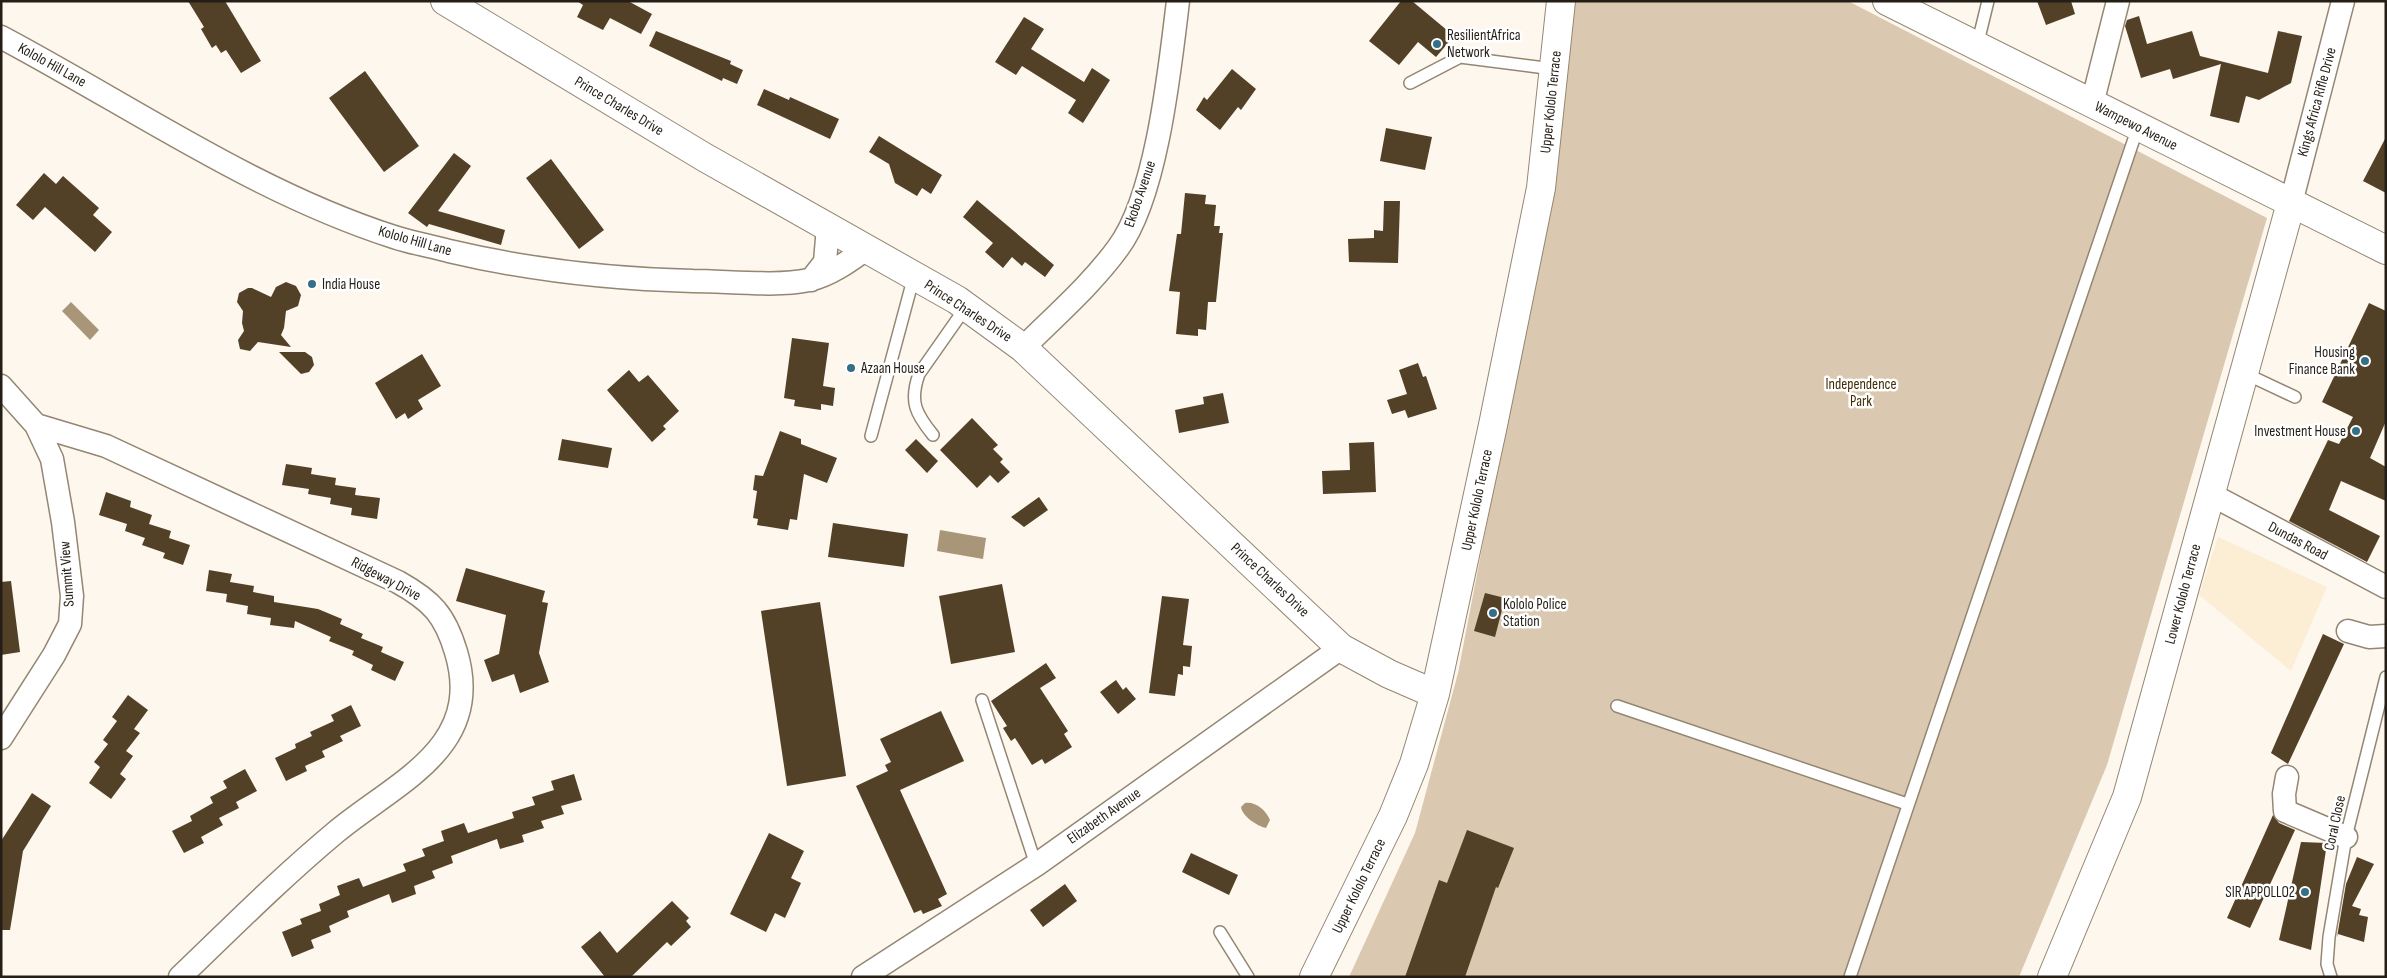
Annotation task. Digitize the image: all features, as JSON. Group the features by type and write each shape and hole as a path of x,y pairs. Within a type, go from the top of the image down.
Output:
{"street":[{"name":"Prince Charles Drive","path":"445,1 704,157 966,307 1023,348 1341,648 1389,674 1435,694"},
{"name":"Ekobo Avenue","path":"1023,348 1093,277 1119,247 1135,216 1146,184 1158,136 1178,1"},
{"name":"Upper Kololo Terrace","path":"1314,977 1393,816 1414,764 1435,694 1532,239 1541,188 1561,1"},
{"name":"Wampewo Avenue","path":"1887,1 2386,250"},
{"path":"2092,104 2118,1"},
{"name":"Kings Africa Rifle Drive","path":"2291,203 2343,1"},
{"name":"Kololo Hill Lane","path":"1,37 268,186 332,214 396,238 488,260 581,275 682,280 780,282 811,280 836,269 866,249"},
{"name":"Lower Kololo Terrace","path":"2052,977 2127,797 2291,203"},
{"path":"811,280 825,262 828,227"},
{"name":"Ridgeway Drive","path":"1,386 36,424 106,446 398,582 433,605 444,620 458,658 462,688 461,704 456,725 442,747 426,764 336,832 180,977"},
{"name":"Summit View","path":"1,738 54,655 70,624 72,596 63,522 52,459 36,424"},
{"name":"Dundas Road","path":"2210,494 2386,587"},
{"path":"2348,631 2368,637 2386,636"},
{"name":"Elizabeth Avenue","path":"863,977 1036,865 1341,648"},
{"path":"2287,777 2284,794 2285,811 2346,837"}],"lane":[{"path":"1977,46 1988,1"},
{"path":"1410,83 1460,57 1555,70"},
{"path":"1850,977 2138,127"},
{"path":"871,436 914,276"},
{"path":"933,435 917,415 914,386 919,374 966,307"},
{"path":"2244,373 2295,396"},
{"name":"Coral Close","path":"2331,977 2326,964 2346,837 2386,677"},
{"path":"982,700 1036,865"},
{"path":"1617,706 1908,804"},
{"path":"1220,932 1248,977"}],"shaded area":[{"path":"71,302 99,330 90,340 62,311"},
{"path":"940,530 986,538 983,559 937,551"},
{"path":"2218,537 2327,587 2291,671 2199,595"},
{"path":"1245,803 1253,803 1266,813 1270,820 1266,828 1254,823 1244,814 1241,807"}],"green space":[{"name":"Independence Park","path":"1574,1 1848,1 2267,218 2107,765 2019,977 1349,977 1415,833 1458,673 1501,449"}],"building":[{"path":"188,1 225,1 261,61 241,73 226,50 221,53 216,45 212,48 201,29 204,27"},
{"path":"577,1 628,1 652,14 641,34 610,18 603,30 577,17 583,5"},
{"path":"1401,1 1412,1 1454,36 1436,57 1418,42 1399,65 1369,41"},
{"path":"2037,1 2071,1 2075,14 2046,25"},
{"path":"2139,16 2147,44 2192,31 2200,56 2268,73 2278,31 2302,36 2291,83 2259,100 2246,96 2239,123 2210,116 2221,64 2173,79 2170,69 2141,78 2125,26 2127,20"},
{"path":"1024,17 1044,29 1031,49 1084,82 1092,68 1110,80 1083,123 1068,113 1076,100 1022,66 1016,75 995,62"},
{"path":"656,31 731,61 730,64 743,70 737,84 723,78 722,81 649,46"},
{"path":"1232,69 1256,89 1241,110 1238,107 1220,130 1196,110 1204,97 1207,100"},
{"path":"365,71 419,146 384,172 329,98"},
{"path":"764,89 789,100 790,97 839,119 830,139 757,105"},
{"path":"1386,128 1432,137 1425,170 1380,161"},
{"path":"879,136 942,175 931,194 922,188 917,196 895,183 889,164 869,152"},
{"path":"2386,137 2386,193 2363,181"},
{"path":"454,153 471,166 438,211 505,230 501,245 429,224 427,227 408,213"},
{"path":"551,159 604,230 579,249 526,178"},
{"path":"44,173 56,184 63,176 99,208 93,215 112,232 95,252 45,207 33,220 16,205"},
{"path":"1185,193 1206,195 1205,204 1216,205 1214,226 1220,226 1219,233 1223,233 1216,302 1208,302 1206,330 1198,329 1198,336 1176,334 1180,292 1169,291 1177,234 1181,234"},
{"path":"977,200 1054,265 1045,277 1025,262 1022,266 1012,257 1003,268 985,252 993,243 963,217"},
{"path":"1384,201 1400,201 1398,263 1349,262 1348,239 1374,238 1374,230 1383,231"},
{"path":"286,282 296,286 301,295 298,306 286,311 284,328 281,335 291,347 258,342 250,351 240,349 238,340 244,331 242,323 243,311 237,302 239,293 252,288 271,297 276,287"},
{"name":"Investment House","path":"2369,303 2386,311 2386,421 2370,458 2386,467 2386,501 2341,481 2329,510 2380,536 2367,562 2289,521 2328,440 2339,444 2353,417 2322,402"},
{"path":"792,338 829,343 823,386 835,388 833,406 821,404 821,410 794,406 795,400 784,398"},
{"path":"279,352 305,352 312,357 314,365 309,372 301,374"},
{"path":"422,354 441,386 418,400 423,409 408,419 405,413 396,419 375,383"},
{"path":"1418,363 1423,377 1426,376 1437,409 1408,418 1405,410 1392,414 1387,400 1407,394 1399,370"},
{"path":"629,370 639,382 648,375 679,411 663,426 666,429 652,442 607,390"},
{"path":"1223,393 1229,423 1179,433 1175,410 1204,404 1203,397"},
{"path":"972,418 998,445 993,449 1003,459 1000,462 1010,472 998,483 990,475 977,488 940,450"},
{"path":"780,431 801,439 801,444 837,458 827,483 804,474 797,520 790,519 788,530 757,525 758,519 753,518 757,491 753,490 755,475 763,476"},
{"path":"562,439 612,448 608,468 558,460"},
{"path":"916,439 938,461 927,473 905,450"},
{"path":"1374,442 1376,492 1323,494 1322,471 1350,470 1349,443"},
{"path":"286,464 312,468 311,474 336,478 335,485 356,488 355,495 380,498 377,519 351,515 352,508 330,504 331,498 308,494 309,489 282,485"},
{"path":"106,492 131,501 130,507 152,515 149,524 171,531 169,538 190,545 183,565 163,558 165,553 142,545 145,538 125,531 127,524 99,515"},
{"path":"1039,497 1048,510 1024,527 1011,517"},
{"path":"833,523 908,534 904,567 828,557"},
{"path":"466,568 545,591 542,602 548,603 539,653 549,682 520,693 514,674 492,682 484,660 499,654 506,615 456,601"},
{"path":"209,570 232,574 230,582 254,586 253,592 274,596 274,602 318,609 342,619 340,624 363,634 361,638 383,647 381,652 404,662 395,681 371,670 373,665 352,655 354,651 329,641 331,637 295,621 294,628 270,625 271,618 247,614 248,606 226,602 227,594 206,591"},
{"path":"11,581 20,652 1,655 1,582"},
{"path":"1002,584 1015,652 951,664 939,596"},
{"path":"1485,593 1505,598 1495,637 1474,631"},
{"path":"1162,596 1189,599 1183,645 1192,646 1190,667 1183,666 1183,675 1178,674 1175,696 1149,693"},
{"path":"820,602 846,776 787,786 761,611"},
{"path":"2323,634 2344,644 2288,764 2271,753"},
{"path":"1046,663 1056,678 1040,688 1068,731 1064,734 1072,747 1045,764 1042,759 1032,765 1015,738 1011,741 1003,728 1007,726 991,701"},
{"path":"1116,680 1123,690 1126,687 1136,699 1118,714 1100,692"},
{"path":"128,695 148,710 134,729 140,733 126,751 133,756 120,774 126,779 111,799 89,783 100,767 94,762 108,744 103,740 117,721 112,717"},
{"path":"351,705 361,726 340,736 343,741 322,751 325,757 305,766 307,771 286,781 275,758 296,748 295,744 312,736 310,732 334,721 331,715"},
{"path":"941,711 964,761 900,790 947,894 938,899 942,906 923,914 921,910 914,913 856,786 888,771 885,765 891,762 880,739"},
{"path":"245,769 257,791 236,802 239,808 219,818 223,825 201,837 204,843 184,853 172,831 192,821 190,816 213,803 210,797 227,788 223,781"},
{"path":"574,774 582,800 561,806 564,814 541,821 544,828 522,835 524,842 500,849 497,839 451,856 453,863 432,871 435,878 414,886 416,894 392,903 389,894 347,911 349,917 329,926 331,932 311,940 314,948 292,957 282,932 302,924 300,919 321,911 319,904 340,895 337,886 359,878 363,887 406,871 403,864 425,856 422,849 444,841 441,831 464,823 468,833 514,818 512,812 535,805 532,797 554,790 551,781"},
{"path":"32,793 51,806 23,851 10,930 1,930 1,841"},
{"path":"2273,815 2279,823 2295,830 2250,928 2227,918"},
{"path":"1467,830 1514,848 1498,888 1496,887 1465,977 1405,977 1439,880 1447,883"},
{"path":"769,833 804,851 791,878 801,883 785,918 775,913 766,932 730,914"},
{"name":"SIR APPOLLO2","path":"2301,842 2327,843 2311,950 2279,940"},
{"path":"1191,853 1238,875 1229,895 1182,872"},
{"path":"2357,857 2374,864 2352,906 2361,909 2359,915 2368,917 2364,942 2338,934 2337,937 2346,884"},
{"path":"1065,884 1077,901 1043,927 1030,910"},
{"path":"672,901 689,918 686,921 691,927 671,946 667,942 631,977 605,977 581,947 600,931 617,953"}],"place":[{"name":"ResilientAfrica Network","path":"1437,44"},
{"name":"India House","path":"312,284"},
{"name":"Housing Finance Bank","path":"2365,361"},
{"name":"Azaan House","path":"851,368"},
{"name":"Investment House","path":"2356,431"},
{"name":"Kololo Police Station","path":"1493,613"},
{"name":"SIR APPOLLO2","path":"2305,892"}]}
